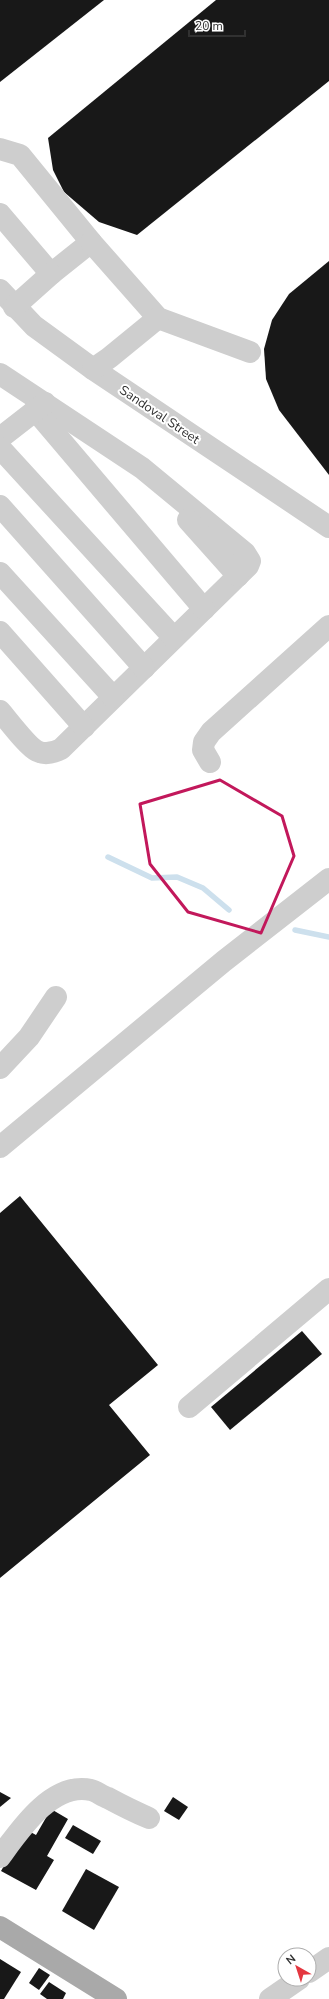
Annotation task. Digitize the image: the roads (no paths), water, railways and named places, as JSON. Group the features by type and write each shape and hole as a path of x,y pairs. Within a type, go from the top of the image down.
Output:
{"main road":[{"path":"0,1927 116,1999"}],"street":[{"path":"0,149 20,155 91,242 158,318 250,352"},
{"path":"0,214 51,274"},
{"path":"14,307 51,274 91,242"},
{"name":"Sandoval Street","path":"0,290 14,307 34,326 93,368 329,527"},
{"path":"93,368 109,358 158,318"},
{"path":"0,374 40,406 142,468 245,553 250,560 248,566 61,749 54,753 44,754 35,751 0,710"},
{"path":"0,438 40,406"},
{"path":"40,406 204,609"},
{"path":"0,448 174,638"},
{"path":"0,506 144,668"},
{"path":"0,573 114,697"},
{"path":"210,762 203,750 204,742 211,732 329,626"},
{"path":"0,632 84,727"},
{"path":"0,1147 224,961 329,879"},
{"path":"0,1068 29,1037 56,997"},
{"path":"189,1407 329,1289"},
{"path":"0,1857 24,1823 56,1796 75,1790 91,1790 149,1818"},
{"path":"317,1966 329,1958"},
{"path":"270,1999 287,1987"}],"waterway":[{"path":"108,857 152,878 177,877 203,888 229,910"},
{"path":"295,930 329,937"}]}
